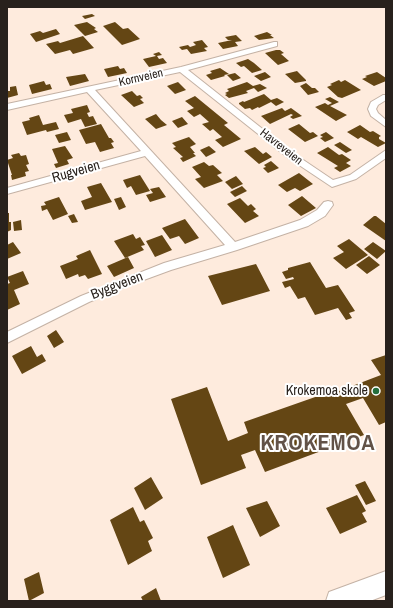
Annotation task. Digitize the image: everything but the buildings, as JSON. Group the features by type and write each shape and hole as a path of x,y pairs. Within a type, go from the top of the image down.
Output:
{"main road":[{"path":"338,601 386,583"}],"street":[{"name":"Kornveien","path":"7,107 182,69 274,44"},
{"name":"Havreveien","path":"182,69 290,155 332,184 353,177 386,153"},
{"path":"90,90 233,247"},
{"path":"386,97 374,104 372,109 374,114 386,124"},
{"name":"Rugveien","path":"7,191 146,152"},
{"name":"Byggveien","path":"7,338 85,299 118,285 168,266 233,247 304,223 321,213 328,205"}],"place":[{"name":"Krokemoa skole","path":"376,391"}],"district":[{"name":"KROKEMOA","path":"318,444"}]}
